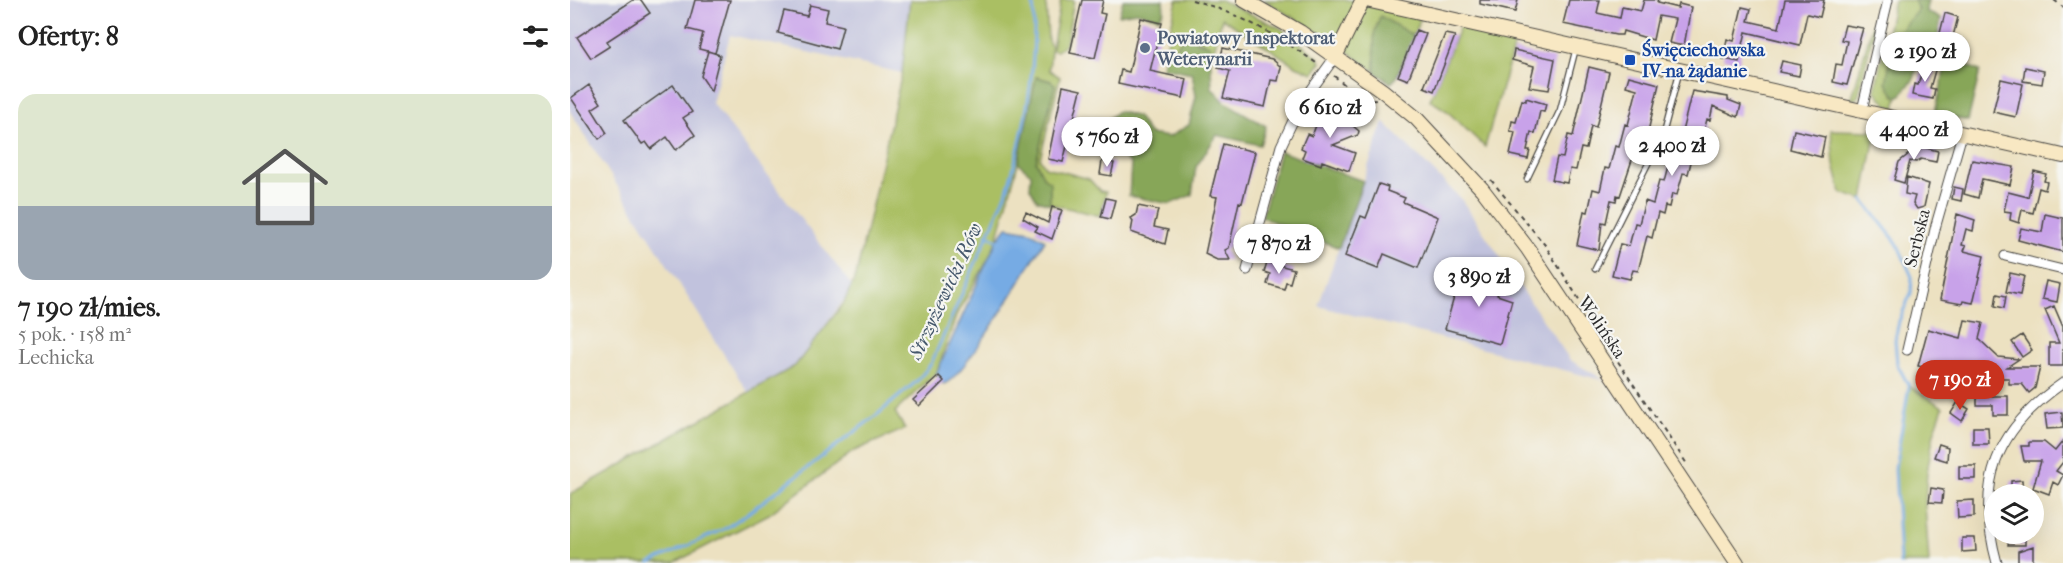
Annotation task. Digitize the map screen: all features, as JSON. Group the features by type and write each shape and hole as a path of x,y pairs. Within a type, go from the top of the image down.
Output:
{"street":[{"name":"Wolińska","path":"1244,0 1300,32 1416,118 1482,189 1528,249 1737,563"},
{"path":"1247,270 1281,146 1301,104 1335,57 1364,0 2063,156"},
{"path":"1862,110 1888,0"},
{"name":"Serbska","path":"1907,350 1936,225 1962,134"},
{"path":"2005,256 2063,270"},
{"path":"1998,563 1989,532 1987,513 1988,492 1997,459 2011,432 2033,404 2063,383"}],"lane":[{"path":"1527,179 1560,110 1576,48"},
{"path":"1595,268 1663,135 1679,70"}],"path":[{"path":"1192,0 1234,14 1298,50 1364,98"},
{"path":"2054,0 2063,7"}],"shaded area":[{"path":"570,0 910,0 902,73 730,35 712,103 853,287 796,366 749,394 570,111"},
{"path":"1384,122 1461,199 1570,360 1606,381 1318,306"}],"green space":[{"path":"910,0 1048,0 1046,2 1048,40 1052,48 1061,0 1074,0 1066,44 1057,51 1051,50 1049,70 1060,77 1040,159 1045,167 1089,179 1100,191 1106,192 1101,216 1050,204 1050,183 1044,178 1036,162 1054,85 1051,81 1037,77 1018,163 997,240 957,313 937,372 895,412 905,429 854,451 769,514 674,563 570,563 570,494 795,366 843,304 856,276 902,73"},
{"path":"1123,0 1163,0 1164,11 1159,18 1136,12 1119,15"},
{"path":"1177,0 1221,0 1280,28 1319,58 1321,62 1313,73 1296,66 1222,18 1212,58 1205,43 1186,33 1175,49 1165,53"},
{"path":"1264,0 1348,0 1421,17 1396,78 1391,83 1340,46"},
{"path":"1879,0 1881,0 1858,97 1851,101"},
{"path":"1894,0 1919,0 1895,109 1886,104 1875,90"},
{"path":"1914,0 1928,0 1926,11 1941,19 1935,50 1922,49 1914,79 1900,96 1895,96 1886,83 1894,37 1918,10"},
{"path":"1380,16 1414,36 1396,78 1391,83 1375,72 1374,34"},
{"path":"1460,26 1516,38 1485,147 1447,111 1430,100"},
{"path":"1186,33 1198,42 1210,45 1212,88 1225,102 1266,126 1260,145 1217,135 1196,167 1192,195 1170,204 1129,196 1131,164 1111,145 1108,119 1118,111 1138,117 1149,134 1169,137 1189,125 1196,96 1192,73 1162,67 1165,53 1175,49"},
{"path":"1947,58 1980,71 1968,121 1935,113"},
{"path":"1036,77 1051,81 1055,85 1036,162 1044,178 1050,182 1050,204 1037,200 1030,188 1031,174 1018,163"},
{"path":"1831,130 1876,131 1863,200 1841,193 1834,165"},
{"path":"1280,151 1363,181 1339,248 1262,217"},
{"path":"1909,386 1943,407 1934,433 1927,472 1925,504 1929,563 1900,563 1895,468"}],"water":[{"path":"1007,227 1030,231 1045,240 981,343 966,363 944,384 940,382 937,372 997,240"}],"building":[{"path":"633,0 641,0 650,13 607,41 610,46 591,58 577,37"},
{"path":"695,0 730,0 715,53 699,49 703,33 687,29"},
{"path":"1082,0 1103,0 1100,13 1105,14 1095,58 1070,53"},
{"path":"1480,0 1518,0 1515,12 1480,4"},
{"path":"1569,0 1600,0 1597,13 1620,18 1622,7 1641,11 1644,0 1658,0 1657,3 1678,8 1679,4 1691,7 1684,46 1669,43 1675,19 1658,16 1653,40 1623,31 1622,35 1616,35 1563,24"},
{"path":"1785,0 1824,0 1820,17 1807,14 1800,45 1746,32 1739,62 1723,59 1727,39 1734,41 1742,7 1751,9 1748,21 1779,28"},
{"path":"810,5 828,9 825,22 843,26 837,49 778,33 784,11 807,16"},
{"path":"1945,13 1958,17 1950,48 1937,45"},
{"path":"1141,18 1162,23 1150,71 1187,79 1183,98 1118,84 1121,70 1129,72"},
{"path":"1845,25 1863,28 1847,85 1833,82 1836,64 1842,65 1847,41 1841,40"},
{"path":"1416,30 1426,34 1408,80 1398,76"},
{"path":"1445,34 1455,36 1434,91 1424,87"},
{"path":"1223,48 1272,59 1281,67 1278,81 1271,80 1265,107 1223,98 1230,71 1218,68"},
{"path":"1514,50 1555,59 1549,90 1529,87 1534,66 1512,60"},
{"path":"708,51 720,55 711,91 701,76"},
{"path":"1782,61 1801,65 1799,76 1779,72"},
{"path":"1924,64 1936,67 1930,88 1935,89 1933,99 1912,95 1914,84 1918,85"},
{"path":"1589,67 1609,72 1596,127 1591,126 1586,149 1581,148 1576,170 1570,169 1567,183 1552,180 1557,157 1563,158 1568,135 1573,136"},
{"path":"2025,67 2044,71 2042,84 2023,81"},
{"path":"1629,76 1659,84 1647,136 1643,135 1637,158 1633,157 1620,196 1617,195 1616,201 1611,200 1606,223 1602,222 1599,250 1577,245 1584,211 1588,212 1593,189 1600,191 1605,168 1609,169 1615,146 1619,147 1625,124 1628,125 1637,89 1626,86"},
{"path":"2001,79 2023,84 2016,117 1993,112"},
{"path":"589,85 601,103 592,109 607,133 599,139 571,98"},
{"path":"673,85 692,112 683,118 695,135 676,150 667,137 651,149 646,142 642,144 624,120"},
{"path":"1063,86 1081,90 1063,162 1048,159"},
{"path":"1692,91 1728,97 1728,100 1741,105 1738,117 1713,106 1710,120 1707,119 1699,152 1694,150 1688,174 1683,173 1677,195 1672,194 1669,207 1665,206 1663,215 1658,213 1652,238 1647,236 1638,271 1633,270 1630,279 1612,275 1620,244 1629,246 1635,223 1639,224 1645,201 1653,204 1659,181 1664,182 1670,159 1675,160"},
{"path":"1526,98 1546,104 1544,112 1540,111 1535,134 1531,132 1527,150 1530,150 1528,159 1510,155 1515,132 1510,131 1512,121 1516,122 1522,100 1526,101"},
{"path":"1325,101 1341,107 1338,116 1353,122 1352,125 1359,131 1358,135 1333,145 1355,153 1349,171 1322,161 1321,165 1302,158 1305,150 1301,148 1307,134 1312,136"},
{"path":"1794,130 1825,137 1821,157 1790,149"},
{"path":"1223,144 1255,152 1242,203 1239,202 1229,248 1225,250 1230,260 1217,260 1205,254 1217,197 1210,196"},
{"path":"1919,146 1938,151 1936,162 1921,159 1916,162 1910,161 1904,183 1894,180 1899,162"},
{"path":"1972,160 2014,167 2010,185 1982,179 1978,198 1964,194"},
{"path":"1102,161 1114,163 1111,176 1100,174"},
{"path":"2034,171 2046,174 2045,190 2039,188 2033,213 2022,210 2019,223 2010,220 2011,212 2004,211 2008,192 2028,197"},
{"path":"1907,177 1929,184 1924,207 1917,209 1913,203 1915,196 1905,194"},
{"path":"1379,184 1388,187 1387,191 1405,198 1403,202 1438,217 1418,268 1384,254 1378,269 1345,256 1361,216 1366,218"},
{"path":"1954,187 1963,189 1961,201 1952,199"},
{"path":"1106,198 1115,200 1110,219 1101,217"},
{"path":"1138,206 1158,210 1154,227 1168,230 1165,244 1131,232 1133,221 1131,218 1136,215"},
{"path":"1052,207 1062,210 1052,239 1035,231 1038,227 1023,218 1026,212 1048,223"},
{"path":"1957,214 1975,220 1973,231 1966,229 1962,245 1966,246 1964,251 1984,256 1973,303 1963,301 1962,304 1940,300"},
{"path":"2045,214 2063,218 2063,252 2018,240 2021,228 2042,232"},
{"path":"1281,230 1299,239 1295,255 1278,248 1279,245 1276,243"},
{"path":"1267,262 1294,269 1290,283 1286,282 1284,289 1267,284 1270,274 1264,272"},
{"path":"1462,269 1501,279 1497,295 1512,300 1500,344 1445,329"},
{"path":"2010,273 2024,276 2020,295 2006,292"},
{"path":"2046,281 2060,284 2057,302 2042,299"},
{"path":"1997,294 2006,296 2004,308 1995,306"},
{"path":"2054,306 2063,327 2063,366 2049,366 2049,343 2059,343 2045,310"},
{"path":"1965,320 1983,323 1979,339 1998,357 2019,359 2007,367 2040,367 2035,388 2029,393 2022,384 2009,384 2009,378 1992,378 1992,390 1963,363 1959,376 1936,371 1932,387 1919,384 1923,367 1918,366 1928,329 1961,338"},
{"path":"2022,335 2032,350 2022,357 2012,342"},
{"path":"939,376 944,381 919,406 913,400"},
{"path":"1977,391 1992,391 1992,396 2008,396 2008,415 1993,415 1993,405 1977,405"},
{"path":"1958,402 1969,409 1962,421 1951,413"},
{"path":"2062,412 2063,428 2047,429 2045,414"},
{"path":"1973,427 1988,427 1989,444 1973,444"},
{"path":"2063,441 2063,462 2056,471 2063,475 2058,485 2053,482 2049,494 2044,492 2044,484 2034,484 2041,461 2024,461 2021,446 2029,446 2029,442 2044,442 2055,451"},
{"path":"1939,444 1948,447 1947,461 1934,457"},
{"path":"1959,466 1976,466 1976,479 1959,479"},
{"path":"2022,480 2022,484 2011,484 2011,481"},
{"path":"1931,488 1943,490 1942,503 1929,502"},
{"path":"1974,500 1974,517 1958,518 1957,501"},
{"path":"1962,538 1975,538 1976,551 1962,552"},
{"path":"2033,546 2033,563 2018,563 2018,551"}],"waterway":[{"name":"Strzyżewicki Rów","path":"650,563 726,528 748,513 878,414 917,381 931,364 1006,194 1013,170 1032,73 1033,0"},
{"path":"1863,200 1897,243 1912,277 1911,293 1899,321 1895,340 1897,364 1909,386 1895,468 1900,563"},
{"path":"987,234 997,240"}],"place":[{"name":"Powiatowy Inspektorat Weterynarii","path":"1145,48"},
{"name":"Święciechowska IV-na żądanie","path":"1630,60"}]}
